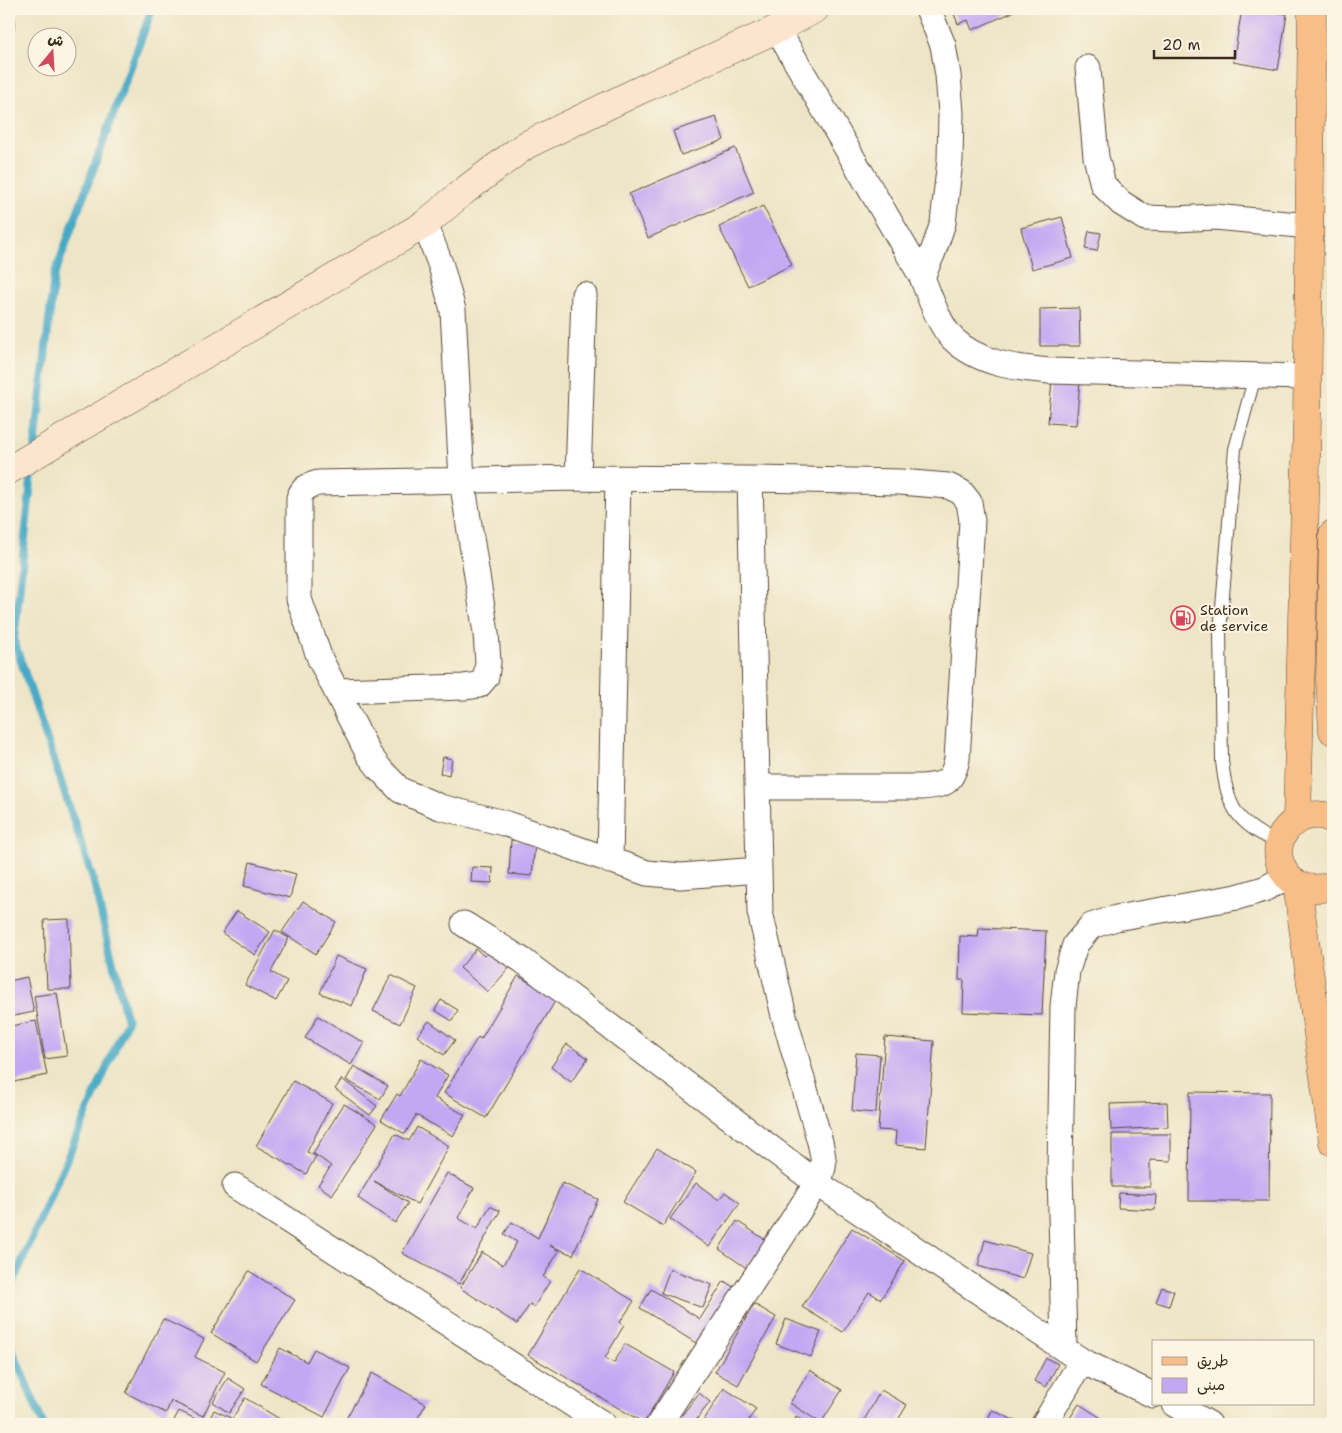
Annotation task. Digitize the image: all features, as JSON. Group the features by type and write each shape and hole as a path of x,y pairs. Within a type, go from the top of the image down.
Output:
{"main road":[{"path":"9,470 425,224 464,191 526,145 640,90 777,29 815,9"},
{"path":"1297,820 1307,377 1312,9"},
{"path":"1333,534 1330,680 1333,732"},
{"path":"1333,820 1319,815 1307,816 1297,820 1289,826 1279,843 1279,861 1292,881 1333,1142"},
{"path":"1292,881 1309,889 1322,889 1333,885"}],"street":[{"path":"922,277 934,252 943,224 947,197 951,113 943,45 928,9"},
{"path":"777,29 922,277 934,310 951,338 973,354 999,364 1048,371 1307,377"},
{"path":"1088,68 1096,157 1103,186 1121,204 1146,218 1215,218 1309,226"},
{"path":"338,690 464,687 479,685 486,677 488,662 486,633 462,480 453,310 441,266 425,224"},
{"path":"578,478 584,295"},
{"path":"757,787 922,787 938,786 949,780 954,772 957,759 972,521 968,502 961,492 948,486 900,482 578,478 318,483 306,486 301,492 299,507 299,599 320,659 338,690 369,755 400,790 440,808 504,823 647,873 682,876 759,870"},
{"path":"610,861 618,479"},
{"path":"659,1424 824,1171 824,1160 820,1142 784,1016 760,912 750,479"},
{"path":"1044,1424 1073,1354 1060,1168 1063,1006 1067,971 1075,945 1091,926 1099,923 1124,916 1237,897 1292,881"},
{"path":"464,924 522,960 817,1183 1073,1354 1152,1394"},
{"path":"235,1186 603,1424"},
{"path":"1177,1406 1208,1424"}],"lane":[{"path":"1255,376 1235,449 1220,632 1222,761 1224,782 1232,808 1244,822 1260,835 1279,843"}],"building":[{"path":"952,9 1011,9 1013,12 972,30 968,20 958,24"},
{"path":"1242,9 1287,14 1278,70 1233,62"},
{"path":"9,18 15,18 13,39 9,38"},
{"path":"716,117 724,140 681,155 673,131"},
{"path":"735,148 754,192 648,238 629,194"},
{"path":"763,206 792,265 748,286 719,227"},
{"path":"1062,217 1073,258 1032,269 1021,228"},
{"path":"1089,231 1101,233 1097,251 1085,249"},
{"path":"1079,308 1080,346 1040,346 1040,309"},
{"path":"1052,380 1080,382 1076,425 1048,423"},
{"path":"443,757 452,759 449,775 440,773"},
{"path":"511,840 535,842 532,876 509,874"},
{"path":"250,862 296,874 290,898 244,886"},
{"path":"472,867 493,868 492,883 471,882"},
{"path":"303,901 336,922 316,954 282,932"},
{"path":"237,911 270,932 255,955 222,933"},
{"path":"69,919 71,989 47,989 44,920"},
{"path":"979,928 1046,931 1042,1015 963,1012 964,980 959,980 960,936 978,937"},
{"path":"275,930 289,938 271,972 287,981 276,1001 245,985"},
{"path":"476,949 484,956 491,949 511,966 488,992 460,968"},
{"path":"336,956 367,969 352,1006 320,993"},
{"path":"391,975 417,988 400,1024 373,1011"},
{"path":"518,976 557,998 486,1118 444,1093 478,1037 481,1039"},
{"path":"27,977 34,1012 9,1017 9,981"},
{"path":"57,993 67,1056 45,1059 34,996"},
{"path":"441,1000 458,1010 452,1021 435,1010"},
{"path":"318,1016 364,1043 351,1065 305,1038"},
{"path":"9,1018 11,1026 36,1021 47,1075 9,1083"},
{"path":"429,1021 455,1040 444,1055 417,1036"},
{"path":"885,1037 934,1041 926,1148 895,1145 896,1131 878,1130"},
{"path":"567,1044 588,1058 571,1082 551,1067"},
{"path":"856,1053 880,1055 876,1113 852,1111"},
{"path":"421,1059 448,1075 435,1098 465,1115 453,1136 416,1115 405,1134 381,1120 397,1094 400,1096"},
{"path":"354,1066 388,1086 380,1099 346,1080"},
{"path":"342,1079 377,1106 370,1115 335,1089"},
{"path":"293,1081 332,1103 307,1152 316,1156 306,1174 256,1146"},
{"path":"1190,1092 1270,1093 1269,1201 1189,1201"},
{"path":"1167,1102 1168,1127 1111,1130 1110,1104"},
{"path":"344,1104 377,1124 332,1195 318,1185 331,1166 313,1153"},
{"path":"417,1127 449,1146 417,1204 374,1181 408,1203 395,1223 358,1198 395,1134 409,1141"},
{"path":"1112,1134 1171,1134 1171,1161 1150,1160 1150,1187 1112,1187"},
{"path":"657,1148 696,1172 663,1226 623,1202"},
{"path":"447,1173 474,1188 458,1218 477,1229 490,1206 500,1211 459,1284 402,1253"},
{"path":"562,1183 598,1199 573,1255 549,1245 559,1251 543,1277 550,1281 534,1307 530,1304 517,1324 460,1288 482,1252 503,1265 517,1242 504,1234 512,1222 538,1238"},
{"path":"696,1183 719,1200 725,1192 740,1203 709,1247 670,1219"},
{"path":"1119,1193 1156,1195 1155,1210 1118,1208"},
{"path":"737,1221 767,1241 748,1269 719,1249"},
{"path":"852,1228 905,1261 881,1299 869,1292 843,1332 802,1307"},
{"path":"985,1240 1031,1253 1023,1279 978,1266"},
{"path":"580,1268 634,1301 620,1322 624,1325 605,1358 614,1363 625,1344 674,1372 644,1423 528,1355"},
{"path":"670,1269 712,1285 703,1308 661,1293"},
{"path":"249,1271 295,1300 256,1361 211,1333"},
{"path":"724,1281 735,1288 699,1345 640,1308 651,1289 700,1319"},
{"path":"1162,1287 1174,1291 1169,1306 1156,1302"},
{"path":"754,1304 776,1317 738,1385 715,1372"},
{"path":"163,1319 204,1339 195,1357 225,1372 203,1416 171,1401 166,1413 126,1393"},
{"path":"786,1319 821,1332 811,1357 776,1344"},
{"path":"280,1348 307,1362 314,1349 350,1368 324,1417 261,1384"},
{"path":"1046,1358 1058,1364 1046,1387 1034,1381"},
{"path":"810,1370 842,1390 821,1423 790,1403"},
{"path":"372,1373 426,1404 414,1424 343,1424"},
{"path":"228,1378 245,1389 229,1413 213,1402"},
{"path":"724,1388 756,1409 746,1424 702,1423"},
{"path":"881,1390 907,1405 898,1420 905,1424 862,1424"},
{"path":"699,1393 710,1402 693,1424 675,1424"},
{"path":"245,1398 288,1424 229,1424"},
{"path":"1079,1404 1111,1424 1066,1424"},
{"path":"214,1410 231,1418 228,1424 207,1424"},
{"path":"992,1410 1018,1422 1016,1424 986,1424"},
{"path":"179,1411 206,1424 172,1424"},
{"path":"796,1417 811,1424 793,1424"}],"waterway":[{"path":"35,447 54,276 152,9"},
{"path":"9,1291 127,1021 93,879 14,640 33,463"},
{"path":"9,1342 43,1424"}],"place":[{"name":"Station de service","path":"1183,618"}]}
